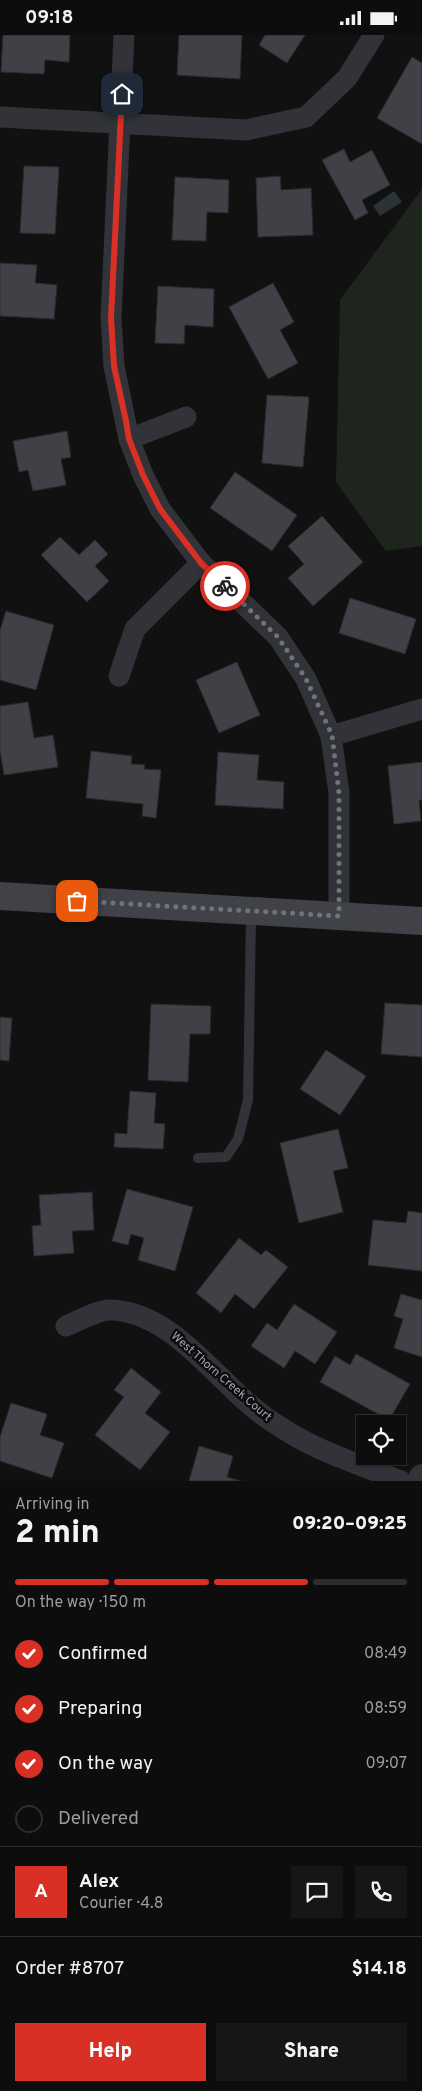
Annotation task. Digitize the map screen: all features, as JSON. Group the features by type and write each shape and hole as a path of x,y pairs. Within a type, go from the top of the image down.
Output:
{"main road":[{"path":"0,896 422,921"}],"street":[{"path":"124,35 111,318 114,366 129,439 143,475 160,509 201,563 278,637 306,679 332,735 339,793 339,916"},
{"path":"0,117 246,130 306,117 347,79 374,35"},
{"path":"129,439 186,417"},
{"path":"119,676 135,629 201,563"},
{"path":"332,735 422,709"},
{"name":"West Thorn Creek Court","path":"66,1326 107,1310 134,1315 159,1325 182,1341 240,1396 284,1429 307,1442 401,1481"},
{"path":"420,1481 422,1477"}],"lane":[{"path":"198,1158 226,1157 238,1139 248,1100 252,911"}],"shaded area":[{"path":"422,189 422,546 386,551 336,482 340,300"},
{"path":"394,191 402,202 380,216 373,206"}],"building":[{"path":"3,35 70,35 69,62 45,60 44,74 1,72"},
{"path":"179,35 242,35 240,79 177,75"},
{"path":"265,35 305,35 287,63 259,45"},
{"path":"412,57 422,63 422,144 377,118"},
{"path":"344,149 350,162 372,150 390,185 362,200 368,213 355,220 322,160"},
{"path":"24,166 59,167 55,234 20,233"},
{"path":"280,176 281,190 311,188 313,235 258,237 256,178"},
{"path":"175,177 229,180 228,213 207,212 206,241 172,240"},
{"path":"0,263 37,265 35,283 57,285 54,319 0,316"},
{"path":"273,283 294,322 280,330 298,363 268,379 229,307"},
{"path":"158,286 214,289 213,327 185,325 184,344 155,343"},
{"path":"267,395 309,397 303,467 262,463"},
{"path":"67,431 71,457 61,459 66,485 33,491 28,470 19,472 13,441"},
{"path":"235,472 297,515 272,551 210,508"},
{"path":"322,516 363,562 313,606 288,578 304,564 288,546"},
{"path":"60,537 79,555 95,540 108,554 95,566 109,581 87,602 41,555"},
{"path":"350,598 416,619 405,654 339,633"},
{"path":"6,611 54,625 36,690 0,680 0,630"},
{"path":"237,662 260,715 219,733 196,680"},
{"path":"28,702 34,738 53,735 58,767 4,775 0,751 0,706"},
{"path":"91,751 132,756 131,764 145,765 144,769 161,770 156,818 142,816 143,804 86,798"},
{"path":"218,752 259,755 257,780 284,782 283,809 215,805"},
{"path":"422,762 422,800 419,800 421,821 394,824 388,766"},
{"path":"385,1003 422,1005 422,1057 381,1054"},
{"path":"151,1004 211,1006 210,1034 190,1034 188,1082 148,1080"},
{"path":"0,1017 12,1018 9,1061 0,1060"},
{"path":"326,1050 366,1076 340,1115 300,1089"},
{"path":"130,1091 156,1093 154,1123 165,1124 163,1149 114,1147 115,1133 127,1134"},
{"path":"338,1129 348,1168 333,1171 343,1212 299,1223 280,1143"},
{"path":"127,1189 193,1207 175,1271 138,1260 144,1238 131,1234 128,1245 112,1241"},
{"path":"92,1192 94,1230 72,1231 74,1253 34,1256 32,1226 41,1225 39,1195"},
{"path":"408,1211 422,1213 422,1271 368,1265 373,1220 406,1223"},
{"path":"239,1238 261,1255 266,1250 288,1267 254,1309 235,1294 221,1313 196,1293"},
{"path":"401,1294 422,1300 422,1357 394,1348 403,1319 394,1316"},
{"path":"294,1304 337,1332 315,1364 295,1351 284,1368 251,1346 267,1323 277,1330"},
{"path":"356,1354 410,1384 392,1415 380,1415 320,1382 335,1356 350,1365"},
{"path":"131,1368 161,1392 145,1413 170,1432 140,1470 95,1435 124,1397 114,1390"},
{"path":"11,1403 47,1414 40,1435 64,1443 52,1478 0,1461 0,1437"},
{"path":"199,1446 233,1456 227,1477 241,1481 189,1481"}],"way so far":[{"path":"77,901 339,916 339,793 332,735 306,679 278,637 225,586"}],"route":[{"path":"122,94 111,318 114,366 129,439 143,475 160,509 201,563 225,586"}]}
